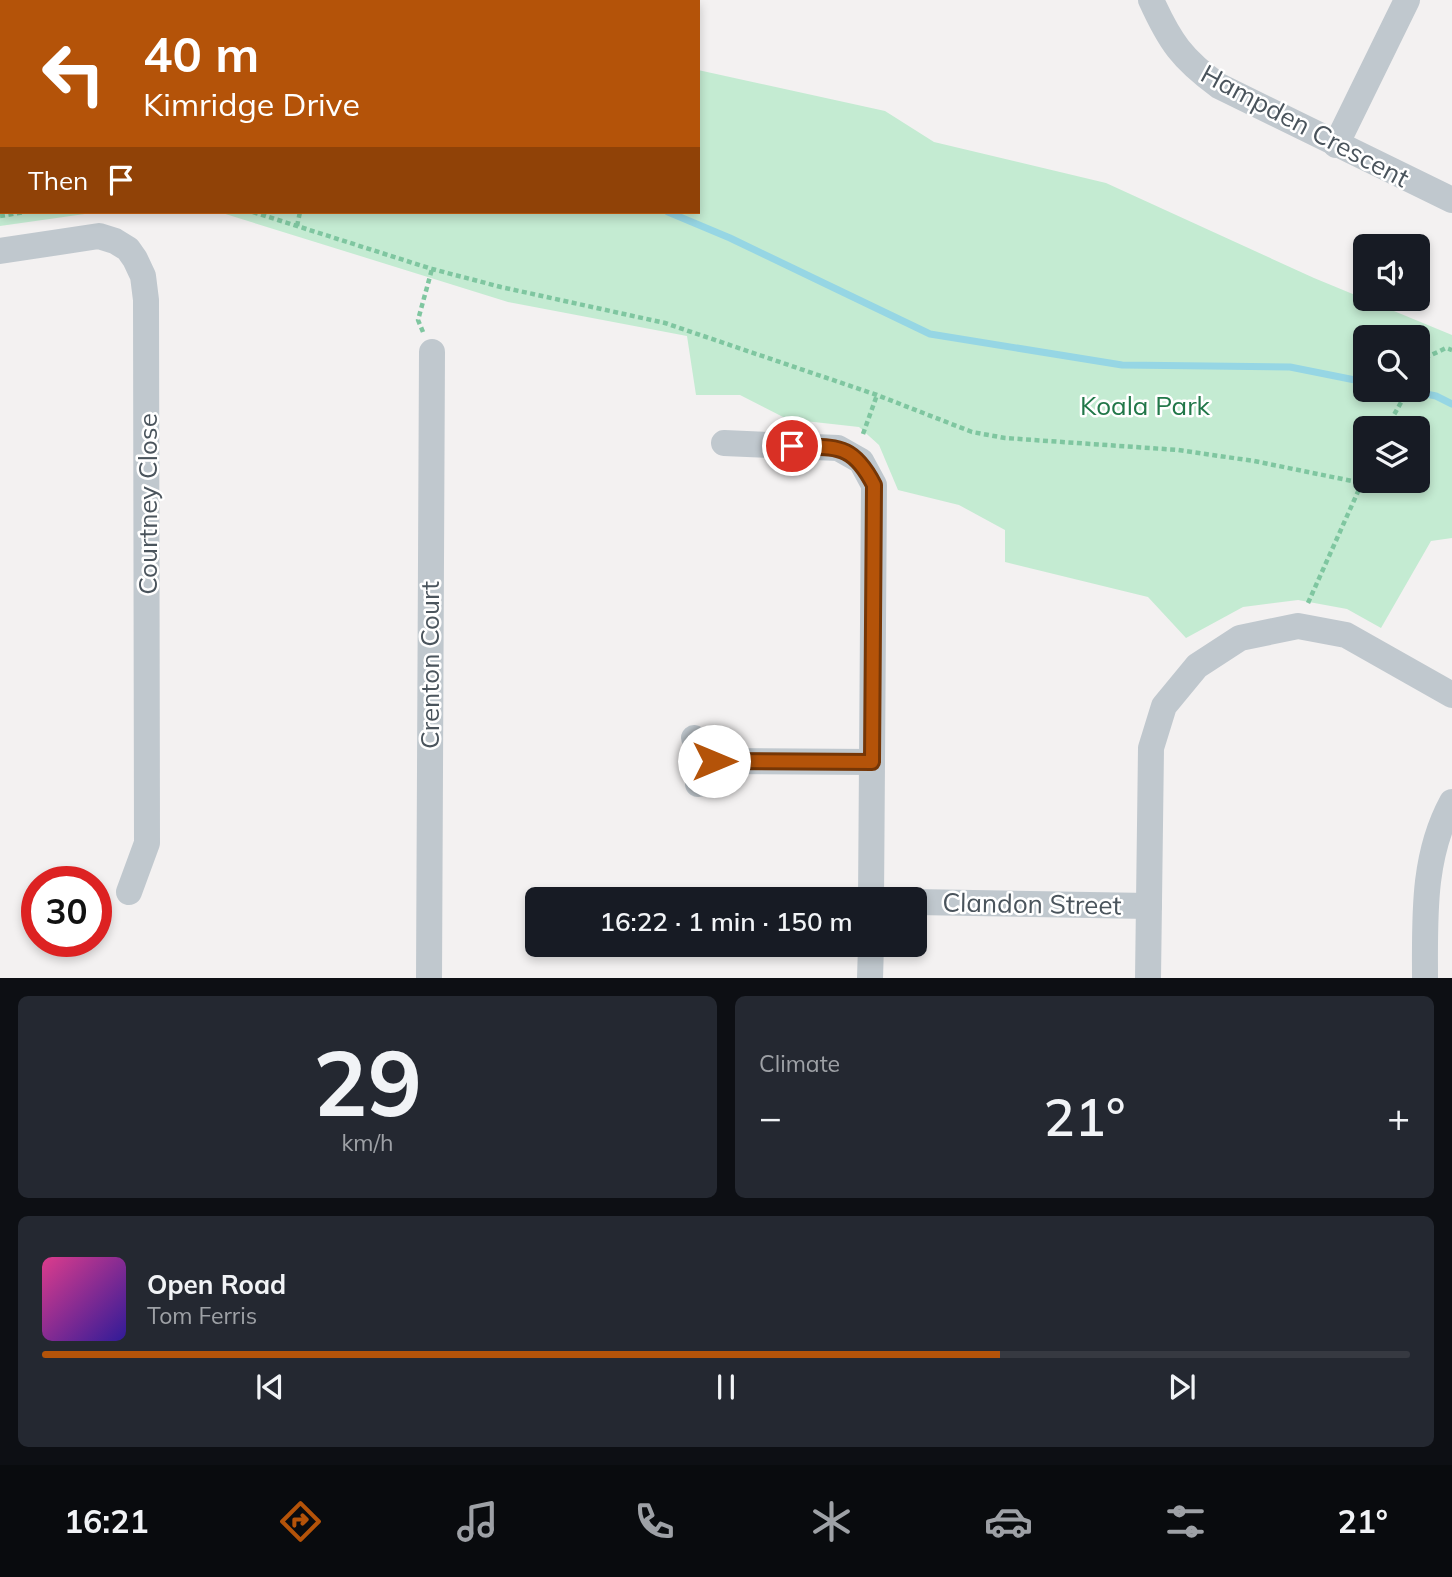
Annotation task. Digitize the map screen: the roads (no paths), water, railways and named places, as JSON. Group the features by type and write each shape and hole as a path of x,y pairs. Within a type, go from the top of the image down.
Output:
{"street":[{"name":"Hampden Crescent","path":"1151,0 1167,36 1191,66 1219,86 1452,200"},
{"path":"1336,145 1407,0"},
{"name":"Courtney Close","path":"0,251 99,236 128,249 143,276 146,300 149,584 147,844 129,892"},
{"name":"Crenton Court","path":"429,978 432,352"},
{"path":"724,443 838,448 861,461 874,485 871,887"},
{"path":"1148,978 1151,748 1164,706 1198,666 1240,638 1298,626 1346,635 1452,695"},
{"path":"694,738 714,761 872,762"},
{"path":"698,784 714,761"},
{"path":"1425,978 1425,898 1432,853 1452,803"},
{"name":"Clandon Street","path":"927,902 1149,906"},
{"path":"870,978 871,957"}],"waterway":[{"path":"673,214 730,238 930,334 1122,365 1290,367 1353,380"},
{"path":"1430,395 1452,404"}],"park label":[{"name":"Koala Park","path":"1145,406"}]}
